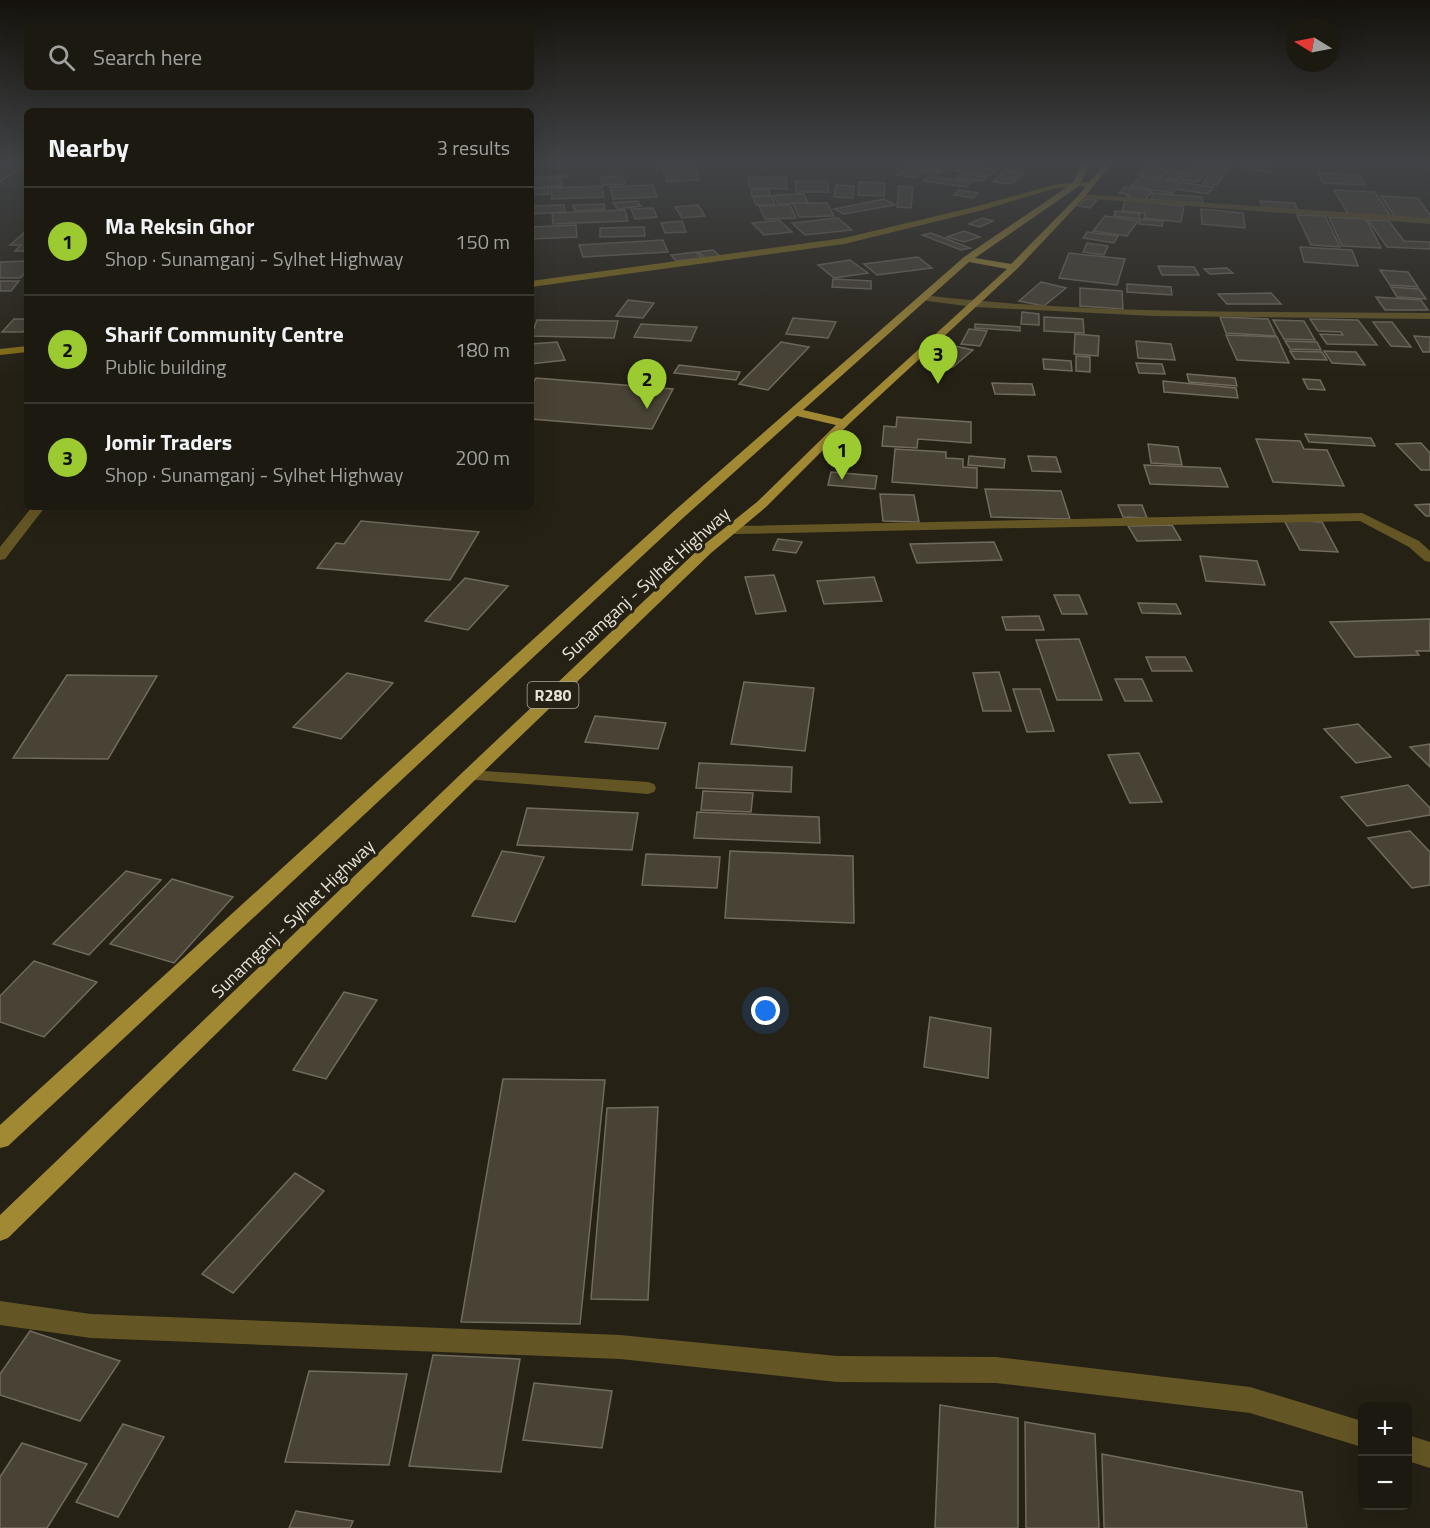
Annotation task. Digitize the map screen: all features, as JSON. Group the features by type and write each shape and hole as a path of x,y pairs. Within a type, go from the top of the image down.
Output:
{"main road":[{"path":"534,284 844,241 872,234"},
{"name":"Sunamganj - Sylhet Highway","path":"0,1139 678,515 967,259 1007,234"},
{"name":"Sunamganj - Sylhet Highway","path":"0,1230 706,550 735,530 844,423 974,304 1041,234"},
{"path":"967,259 1011,267"},
{"path":"0,352 24,349"},
{"path":"795,412 844,423"}],"street":[{"path":"923,298 974,304 1153,314 1430,316"},
{"path":"0,556 37,510"},
{"path":"735,530 1362,517 1414,544 1430,558"},
{"path":"470,775 648,788"},
{"path":"0,1313 92,1326 620,1347 837,1369 996,1370 1250,1400 1358,1433"},
{"path":"1412,1450 1430,1455"}],"building":[{"path":"24,234 24,251 15,251 21,245 10,245"},
{"path":"534,234 577,234 577,237 534,239"},
{"path":"600,234 645,236 600,237"},
{"path":"934,234 970,248 961,250 922,235"},
{"path":"955,234 973,234 980,237 964,242 947,237"},
{"path":"1085,234 1118,236 1114,243 1083,238"},
{"path":"1306,234 1334,234 1340,247 1311,245"},
{"path":"1337,234 1374,234 1381,248 1342,246"},
{"path":"1378,234 1399,234 1404,241 1430,242 1430,249 1387,247"},
{"path":"663,240 668,252 583,257 579,245"},
{"path":"1087,243 1108,246 1104,255 1083,252"},
{"path":"1300,247 1352,250 1358,266 1304,262"},
{"path":"713,250 721,257 707,259 698,252"},
{"path":"696,252 702,258 676,261 671,255"},
{"path":"1069,253 1125,259 1117,285 1059,278"},
{"path":"918,257 932,268 877,275 864,264"},
{"path":"850,260 868,273 834,278 818,265"},
{"path":"24,261 24,274 20,278 0,278 0,262"},
{"path":"1158,266 1194,267 1199,275 1162,275"},
{"path":"1227,268 1233,273 1210,274 1204,269"},
{"path":"1380,270 1408,272 1418,287 1390,285"},
{"path":"833,279 871,281 871,289 832,287"},
{"path":"0,281 19,281 11,291 0,291"},
{"path":"1041,282 1066,288 1044,306 1019,301"},
{"path":"1127,284 1171,287 1172,295 1127,292"},
{"path":"1391,287 1419,289 1426,299 1397,297"},
{"path":"1080,288 1122,291 1123,309 1080,306"},
{"path":"1271,293 1281,304 1227,304 1218,294"},
{"path":"1376,297 1421,300 1428,310 1385,310"},
{"path":"628,300 654,303 643,318 616,316"},
{"path":"1022,312 1039,314 1039,325 1021,324"},
{"path":"1044,317 1083,319 1084,333 1044,331"},
{"path":"1220,317 1268,319 1276,336 1226,333"},
{"path":"793,318 836,322 828,338 786,334"},
{"path":"14,319 24,319 23,332 2,332"},
{"path":"1310,319 1358,320 1377,345 1327,344 1320,334 1343,335 1341,332 1318,331"},
{"path":"537,320 618,321 614,338 534,336"},
{"path":"1273,320 1304,321 1315,340 1284,339"},
{"path":"1373,322 1392,322 1411,347 1391,346"},
{"path":"641,324 697,327 691,341 634,337"},
{"path":"975,324 1020,327 1020,331 975,328"},
{"path":"969,329 987,331 980,346 961,344"},
{"path":"1075,334 1099,336 1098,356 1074,354"},
{"path":"1226,335 1277,337 1289,363 1237,360"},
{"path":"1414,336 1430,337 1430,352 1423,352"},
{"path":"1136,341 1171,344 1175,360 1138,358"},
{"path":"1285,341 1317,342 1321,350 1290,349"},
{"path":"557,342 565,360 534,364 534,344"},
{"path":"781,342 809,347 768,390 739,384"},
{"path":"955,346 973,350 953,367 934,363"},
{"path":"1290,351 1322,352 1327,360 1295,359"},
{"path":"1324,351 1356,352 1365,365 1332,363"},
{"path":"1076,356 1090,357 1090,372 1076,371"},
{"path":"1043,359 1071,361 1072,371 1044,369"},
{"path":"1136,363 1162,364 1165,374 1139,373"},
{"path":"679,365 740,372 736,380 674,373"},
{"path":"1187,374 1235,378 1237,386 1189,382"},
{"path":"536,378 673,389 652,429 534,419 534,381"},
{"path":"1303,379 1320,380 1325,390 1308,389"},
{"path":"1163,381 1236,388 1238,398 1164,392"},
{"path":"992,383 1032,384 1035,395 995,394"},
{"path":"897,417 971,422 971,443 918,439 917,448 882,446 884,426 896,427"},
{"path":"1305,434 1371,438 1375,446 1309,442"},
{"path":"1256,439 1300,441 1304,449 1327,450 1344,486 1273,482"},
{"path":"1421,443 1430,453 1430,470 1421,470 1396,444"},
{"path":"1148,444 1178,447 1182,465 1151,463"},
{"path":"895,449 946,452 946,458 963,459 963,467 977,468 977,488 892,482"},
{"path":"969,456 1005,459 1004,468 968,465"},
{"path":"1028,456 1056,457 1061,472 1032,471"},
{"path":"1144,465 1220,468 1228,487 1150,484"},
{"path":"831,472 877,476 875,489 828,485"},
{"path":"985,489 1061,491 1070,519 991,517"},
{"path":"880,494 914,495 919,522 883,521"},
{"path":"1430,504 1430,516 1426,516 1415,505"},
{"path":"1118,505 1142,505 1147,518 1123,517"},
{"path":"1284,520 1322,522 1338,552 1300,550"},
{"path":"361,521 479,532 450,580 317,568 336,543 344,544"},
{"path":"1172,525 1181,540 1137,541 1128,526"},
{"path":"778,539 802,542 796,553 773,550"},
{"path":"994,542 1002,560 917,563 910,544"},
{"path":"1200,556 1257,561 1265,585 1206,581"},
{"path":"774,575 786,611 756,614 745,577"},
{"path":"874,577 882,601 824,604 817,581"},
{"path":"465,578 508,586 468,630 425,621"},
{"path":"1054,595 1079,595 1087,614 1062,614"},
{"path":"1138,603 1176,604 1181,614 1142,613"},
{"path":"1039,616 1044,630 1006,630 1002,617"},
{"path":"1430,619 1430,651 1416,651 1419,655 1355,657 1330,622"},
{"path":"1079,639 1102,700 1057,700 1036,640"},
{"path":"1146,657 1185,657 1192,671 1152,671"},
{"path":"999,672 1011,711 983,711 973,673"},
{"path":"347,673 393,683 341,739 293,727"},
{"path":"67,675 157,676 108,759 13,758"},
{"path":"1115,679 1142,679 1152,701 1125,701"},
{"path":"744,682 814,688 805,751 731,744"},
{"path":"1013,689 1040,689 1054,731 1027,732"},
{"path":"595,716 666,723 658,749 585,742"},
{"path":"1358,724 1391,757 1356,763 1324,729"},
{"path":"1430,744 1430,767 1410,747"},
{"path":"1139,753 1162,802 1130,803 1108,755"},
{"path":"699,763 792,767 791,792 696,788"},
{"path":"1408,785 1430,808 1430,815 1367,826 1341,797"},
{"path":"703,791 753,793 751,812 701,810"},
{"path":"527,808 638,813 632,850 517,845"},
{"path":"697,812 819,817 820,843 694,838"},
{"path":"1410,831 1430,852 1430,885 1412,888 1368,838"},
{"path":"502,851 544,857 515,922 472,916"},
{"path":"730,851 853,856 854,923 725,918"},
{"path":"646,854 720,857 717,888 642,885"},
{"path":"126,871 161,880 89,955 53,944"},
{"path":"172,879 233,897 174,963 110,944"},
{"path":"34,961 97,982 44,1037 0,1022 0,996"},
{"path":"344,992 377,1000 326,1079 293,1070"},
{"path":"930,1017 991,1028 988,1078 924,1067"},
{"path":"503,1079 605,1080 580,1324 461,1322"},
{"path":"658,1107 648,1300 591,1299 607,1108"},
{"path":"295,1173 324,1191 233,1293 202,1274"},
{"path":"30,1331 120,1361 80,1421 0,1395 0,1374"},
{"path":"433,1355 520,1359 501,1472 409,1466"},
{"path":"309,1371 407,1374 389,1465 285,1462"},
{"path":"534,1383 612,1391 602,1448 523,1440"},
{"path":"940,1405 1018,1418 1018,1528 935,1528"},
{"path":"1025,1422 1095,1434 1099,1528 1026,1528"},
{"path":"123,1424 164,1437 118,1517 76,1502"},
{"path":"22,1443 87,1464 47,1528 0,1528 0,1477"},
{"path":"1102,1454 1302,1492 1307,1528 1104,1528"},
{"path":"296,1511 353,1521 350,1528 289,1528"}],"place":[{"name":"Jomir Traders","path":"938,384"},
{"name":"Sharif Community Centre","path":"647,409"},
{"name":"Ma Reksin Ghor","path":"842,480"}]}
